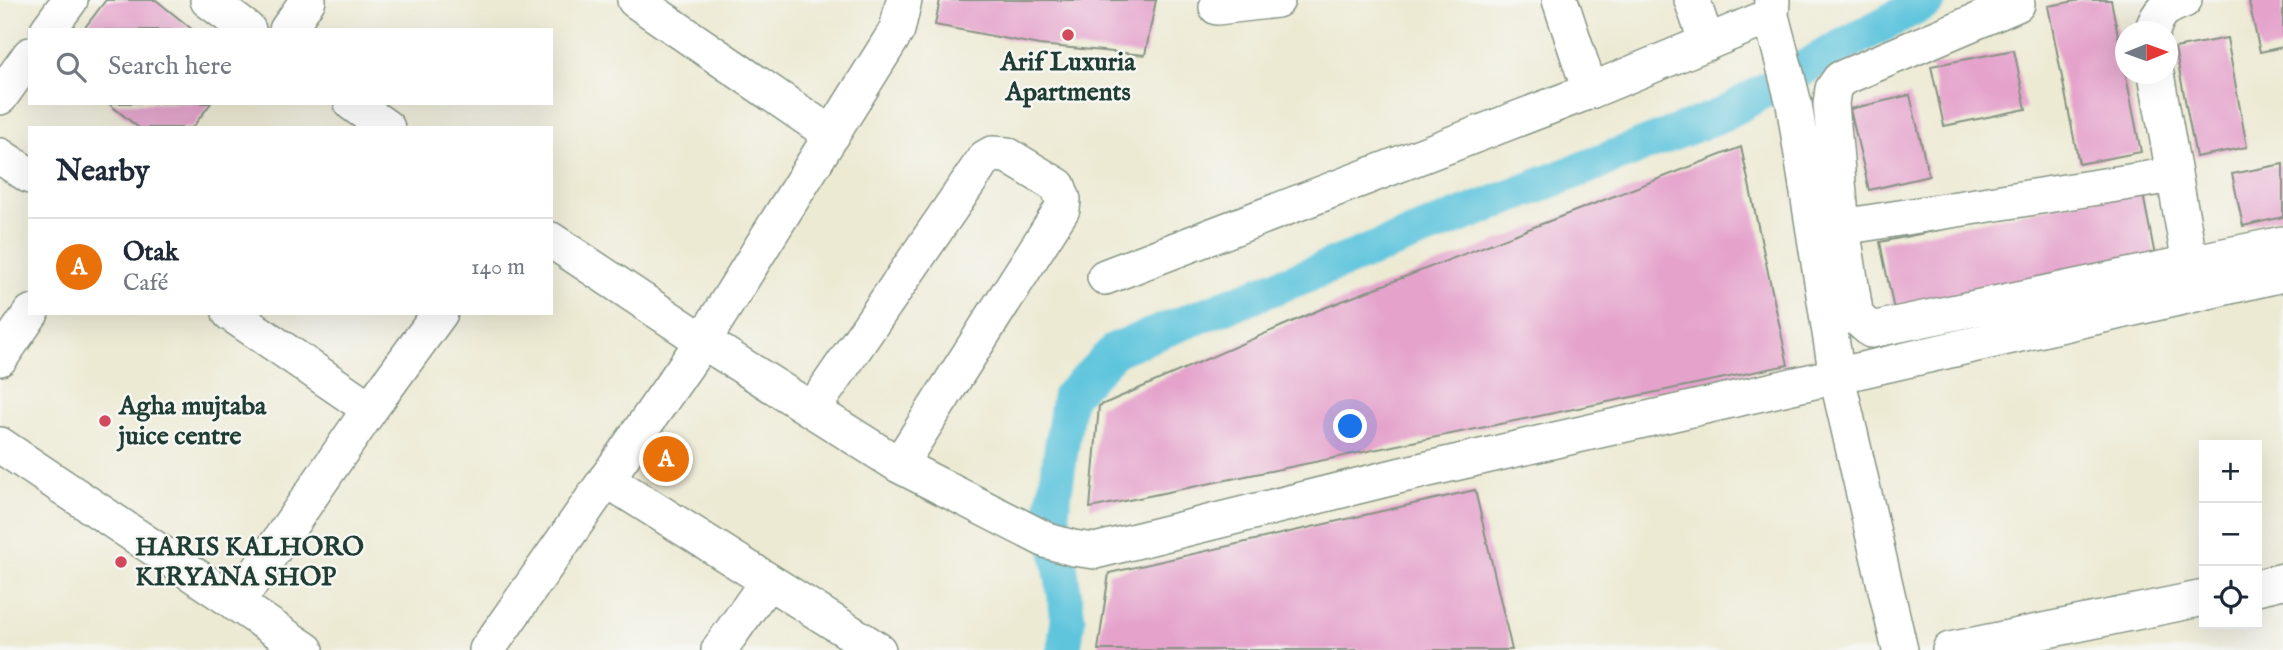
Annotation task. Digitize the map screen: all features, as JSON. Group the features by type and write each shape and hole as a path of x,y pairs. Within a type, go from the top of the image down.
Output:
{"street":[{"path":"49,28 70,0"},
{"path":"208,0 245,28"},
{"path":"288,28 308,0"},
{"path":"635,0 832,135"},
{"path":"1217,7 1277,0"},
{"path":"1560,0 1590,91"},
{"path":"1692,0 1707,43"},
{"path":"2155,21 2166,6 2184,0"},
{"path":"486,650 703,341 897,30 901,2"},
{"path":"2017,4 1840,79 1833,89 1831,104 1842,227 1856,317 1871,330 2283,244"},
{"path":"1105,277 1590,91 1707,43 1771,8 1779,51 1794,104 1837,377 1900,650"},
{"path":"0,97 28,58"},
{"path":"2158,84 2190,263"},
{"path":"355,105 384,126"},
{"path":"812,410 985,158 992,153 1007,155 1058,186 1063,200 1062,209 899,465"},
{"path":"0,156 28,175"},
{"path":"1842,227 2174,175"},
{"path":"553,241 703,341 899,465 1061,544 1095,551 1389,478 2283,274"},
{"path":"0,358 30,315"},
{"path":"233,315 370,409"},
{"path":"236,604 370,409 439,315"},
{"path":"0,445 306,650"},
{"path":"606,479 878,650"},
{"path":"719,650 768,581"},
{"path":"2262,586 2283,581"},
{"path":"1950,650 2199,599"}],"building":[{"path":"106,0 156,0 191,28 85,28"},
{"name":"Arif Luxuria Apartments","path":"940,0 1156,0 1145,55 1039,45 935,25"},
{"path":"2081,0 2111,0 2115,21 2115,84 2128,84 2141,152 2079,164 2048,6"},
{"path":"2283,0 2283,47 2260,52 2249,2"},
{"path":"2227,38 2247,147 2196,157 2178,64 2178,47"},
{"path":"2014,50 2026,109 1944,126 1931,66"},
{"path":"1910,95 1929,176 1869,190 1850,109"},
{"path":"110,105 209,105 194,126 137,126"},
{"path":"1741,147 1788,365 1090,508 1099,406 1319,310"},
{"path":"2283,164 2283,217 2243,226 2232,174"},
{"path":"2142,189 2156,261 1895,315 1880,242"},
{"path":"1475,490 1512,650 1098,650 1109,573"}],"waterway":[{"path":"1064,650 1068,619 1052,511 1069,397 1116,349 1724,114 1929,0"}],"place":[{"name":"Arif Luxuria Apartments","path":"1068,35"},
{"name":"Agha mujtaba juice centre","path":"105,421"},
{"name":"Otak","path":"666,459"},
{"name":"HARIS KALHORO KIRYANA SHOP","path":"121,562"}]}
